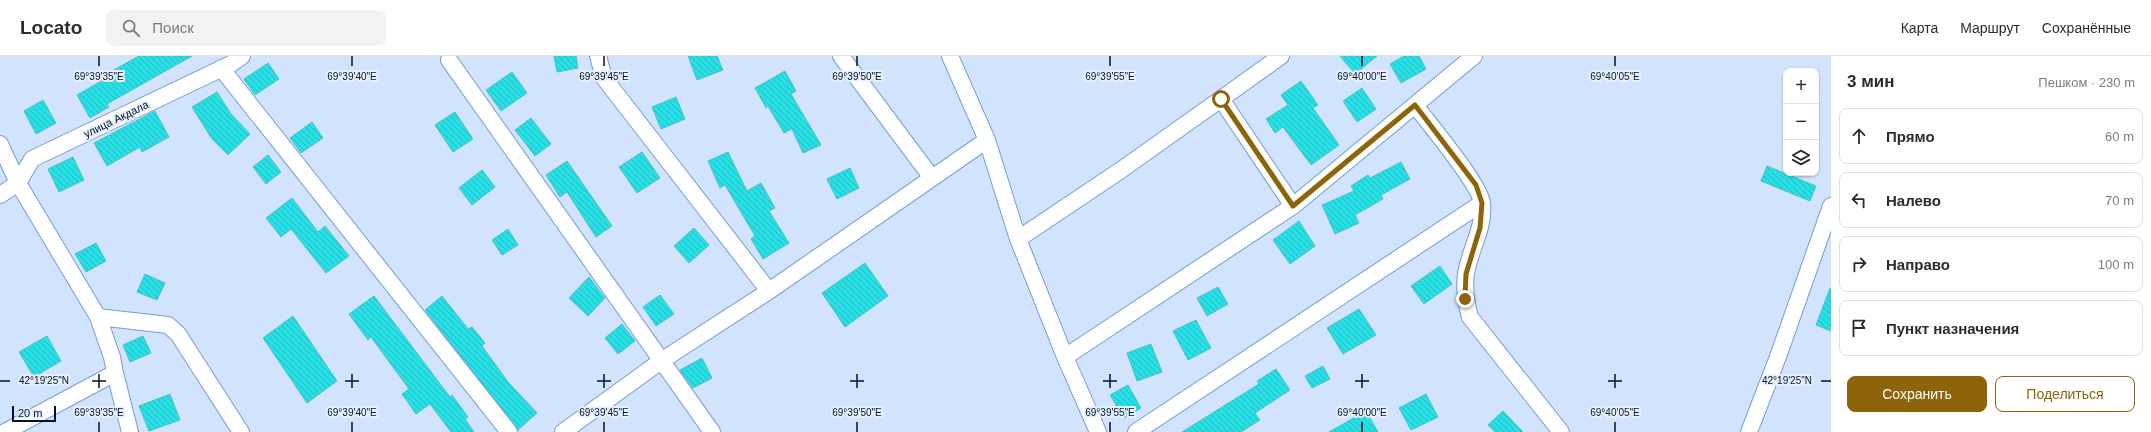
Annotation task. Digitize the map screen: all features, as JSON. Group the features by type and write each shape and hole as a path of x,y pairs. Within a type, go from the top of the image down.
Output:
{"street":[{"name":"улица Акдала","path":"0,195 18,183 32,159 221,68 242,56"},
{"path":"598,56 604,78 768,292"},
{"path":"841,56 932,178"},
{"path":"950,56 987,140 1018,239 1065,357 1098,432"},
{"path":"1018,239 1121,170 1281,56"},
{"path":"1065,357 1293,206 1474,56"},
{"path":"449,60 712,432"},
{"path":"221,68 509,432"},
{"path":"1221,99 1293,206"},
{"path":"1415,105 1476,185 1482,203 1480,228 1466,274 1465,299 1470,317 1561,432"},
{"path":"564,432 661,361 768,292 987,140"},
{"path":"0,144 18,183 98,317 112,357 130,432"},
{"path":"1136,432 1482,203"},
{"path":"1749,432 1779,354 1831,206"},
{"path":"98,317 168,325 178,334 241,432"},
{"path":"5,432 115,373"}],"building":[{"path":"139,56 192,56 107,104 109,107 90,118 77,95 105,79 103,76"},
{"path":"554,56 576,56 578,68 557,72"},
{"path":"688,56 717,56 723,70 697,80"},
{"path":"1340,56 1377,56 1355,74"},
{"path":"1404,56 1419,56 1426,69 1401,83 1390,64"},
{"path":"268,63 279,79 255,95 244,79"},
{"path":"785,71 796,91 791,94 821,145 803,153 792,129 784,133 768,106 766,108 755,88"},
{"path":"512,72 527,93 501,111 486,90"},
{"path":"1301,81 1318,105 1313,108 1339,145 1311,165 1283,127 1275,133 1266,119 1288,105 1281,95"},
{"path":"1362,88 1376,109 1357,122 1343,101"},
{"path":"217,92 231,114 250,134 228,155 212,139 192,107"},
{"path":"676,97 685,119 661,129 652,107"},
{"path":"43,100 56,123 36,134 24,111"},
{"path":"155,111 169,137 142,152 140,147 107,166 94,143"},
{"path":"455,112 473,139 453,152 435,125"},
{"path":"531,118 551,144 535,156 515,130"},
{"path":"312,122 323,138 301,153 290,138"},
{"path":"642,152 660,178 637,193 619,167"},
{"path":"728,152 747,191 761,183 775,208 769,211 789,243 763,259 751,239 755,236 725,185 720,188 708,161"},
{"path":"268,155 281,172 266,184 253,167"},
{"path":"73,157 84,180 59,192 48,169"},
{"path":"567,161 612,226 596,237 567,192 560,197 546,175"},
{"path":"1401,162 1410,179 1381,195 1383,199 1355,215 1359,223 1335,234 1322,205 1354,191 1351,186 1368,175 1370,178"},
{"path":"1767,166 1783,173 1783,176 1792,176 1816,186 1810,201 1761,181"},
{"path":"850,168 859,188 837,199 827,179"},
{"path":"482,170 495,187 472,205 459,188"},
{"path":"292,198 318,232 325,226 349,256 326,273 291,229 281,237 266,218"},
{"path":"1299,221 1315,246 1290,264 1273,240"},
{"path":"694,228 709,245 689,263 674,246"},
{"path":"508,229 518,245 502,255 492,240"},
{"path":"96,243 106,261 86,272 75,254"},
{"path":"865,263 888,296 845,327 822,293"},
{"path":"1440,266 1452,284 1424,304 1411,286"},
{"path":"145,274 165,283 157,300 137,292"},
{"path":"589,277 605,298 588,316 569,298"},
{"path":"1218,287 1228,304 1207,316 1197,298"},
{"path":"1831,288 1831,331 1816,325"},
{"path":"660,295 674,314 656,326 643,307"},
{"path":"374,296 450,397 452,395 468,417 465,419 474,432 451,432 430,404 416,414 402,394 409,389 371,337 368,340 349,314"},
{"path":"442,296 468,329 472,327 485,343 482,346 508,382 537,413 518,430 425,310"},
{"path":"1359,309 1376,335 1343,354 1327,328"},
{"path":"293,316 337,381 307,403 263,338"},
{"path":"1196,320 1211,348 1188,360 1173,331"},
{"path":"622,324 635,341 618,354 605,338"},
{"path":"47,336 61,361 34,377 19,352"},
{"path":"143,336 151,353 130,362 123,345"},
{"path":"1151,344 1162,372 1137,381 1127,353"},
{"path":"702,358 712,378 693,388 680,370"},
{"path":"1323,366 1330,379 1312,388 1305,376"},
{"path":"1276,369 1290,390 1255,413 1260,420 1241,432 1182,432 1259,384 1257,381"},
{"path":"1128,385 1141,408 1124,418 1110,395"},
{"path":"170,394 180,420 149,431 139,406"},
{"path":"1426,394 1438,417 1411,430 1399,408"},
{"path":"1366,411 1378,432 1329,432"},
{"path":"1503,411 1523,432 1495,432 1488,425"}],"route":[{"path":"1221,99 1293,206 1415,105 1476,185 1482,203 1480,228 1466,274 1465,299"}]}
